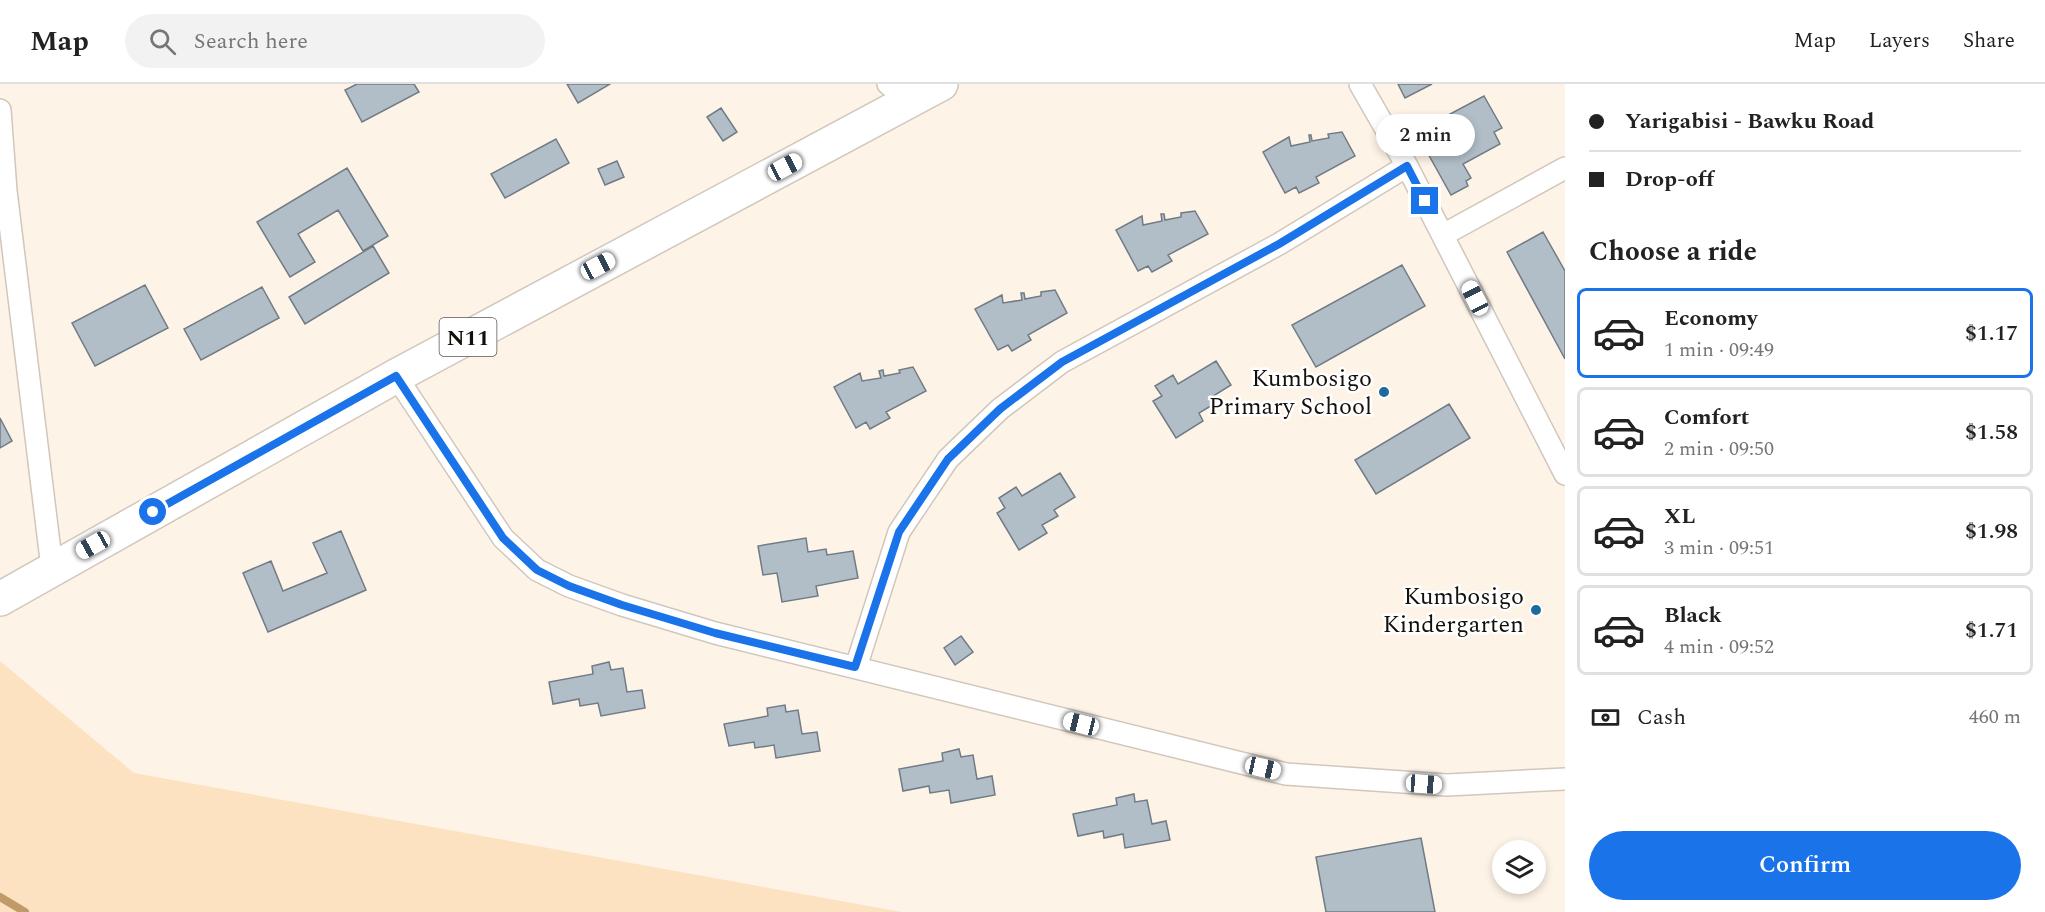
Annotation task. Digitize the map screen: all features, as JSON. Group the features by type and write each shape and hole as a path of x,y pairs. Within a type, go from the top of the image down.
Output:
{"highway":[{"name":"N11","path":"0,599 899,93 941,84"}],"street":[{"path":"1360,84 1407,166 1565,474"},
{"path":"0,110 3,192 52,568"},
{"path":"855,667 899,532 948,459 1000,409 1062,362 1279,244 1407,166"},
{"path":"1443,235 1565,168"},
{"path":"396,376 503,538 537,570 569,586 622,605 715,633 1286,774 1447,785 1565,779"}],"shaded area":[{"path":"0,661 134,773 902,912 0,912"}],"building":[{"path":"357,84 414,84 419,92 362,122 345,90"},
{"path":"567,84 610,84 578,103"},
{"path":"1398,84 1432,84 1405,98"},
{"path":"1484,96 1502,128 1494,132 1500,144 1463,164 1471,178 1466,181 1468,186 1451,195 1416,132"},
{"path":"721,108 737,132 723,141 707,117"},
{"path":"1342,132 1355,156 1316,177 1319,183 1299,193 1296,187 1285,193 1263,152 1289,137 1291,146 1310,142 1309,135 1312,141 1329,138 1328,134"},
{"path":"556,139 569,163 505,198 491,174"},
{"path":"617,161 624,177 605,185 598,169"},
{"path":"347,168 388,236 363,251 338,210 298,234 315,262 290,277 257,222"},
{"path":"1195,211 1208,234 1168,255 1172,261 1152,272 1148,266 1138,271 1116,230 1142,216 1143,225 1162,221 1161,214 1164,214 1165,220 1181,217 1181,213"},
{"path":"1543,232 1565,271 1565,359 1507,252"},
{"path":"373,246 389,273 305,324 289,297"},
{"path":"1402,265 1425,306 1316,367 1292,325"},
{"path":"145,285 168,328 95,366 72,323"},
{"path":"262,287 279,318 201,360 184,329"},
{"path":"1055,290 1067,313 1028,335 1031,340 1012,351 1008,345 998,350 975,309 1002,295 1003,303 1022,300 1021,293 1024,293 1025,299 1041,296 1041,292"},
{"path":"1216,361 1231,385 1210,398 1214,404 1199,413 1203,421 1176,438 1153,401 1162,396 1155,386 1173,375 1178,384"},
{"path":"913,367 926,391 886,412 890,418 870,429 866,422 856,428 834,387 860,373 862,381 881,378 879,371 883,370 884,376 900,373 899,370"},
{"path":"1449,404 1470,438 1376,494 1355,460"},
{"path":"0,418 12,441 0,448"},
{"path":"1060,473 1075,497 1054,510 1058,516 1042,525 1047,533 1019,550 997,513 1005,508 999,498 1016,487 1022,496"},
{"path":"341,531 366,590 268,632 243,573 271,561 283,591 327,573 313,543"},
{"path":"806,538 808,552 826,549 827,555 853,551 858,578 816,586 818,596 782,602 777,573 763,575 758,546"},
{"path":"961,636 973,652 955,665 944,648"},
{"path":"609,662 611,670 623,668 627,692 642,690 645,708 601,716 598,703 580,706 579,699 553,704 549,682 593,674 592,666"},
{"path":"785,705 786,712 798,710 802,734 817,732 820,751 776,758 774,745 755,748 754,742 729,746 724,724 768,716 767,708"},
{"path":"959,749 961,757 973,755 977,779 992,776 995,795 951,803 949,790 930,793 929,786 903,791 899,769 943,761 942,753"},
{"path":"1134,794 1135,802 1147,800 1152,824 1166,821 1170,840 1125,848 1123,834 1104,838 1103,831 1078,836 1073,814 1117,805 1116,798"},
{"path":"1421,838 1435,912 1326,912 1316,857"}],"waterway":[{"path":"0,897 25,912"}],"place":[{"name":"Kumbosigo Primary School","path":"1384,392"},
{"name":"Kumbosigo Kindergarten","path":"1536,610"}],"route":[{"path":"153,512 396,376 503,538 537,570 569,586 622,605 715,633 855,667 899,532 921,495 948,459 1000,409 1062,362 1279,244 1407,166 1425,201"}]}
